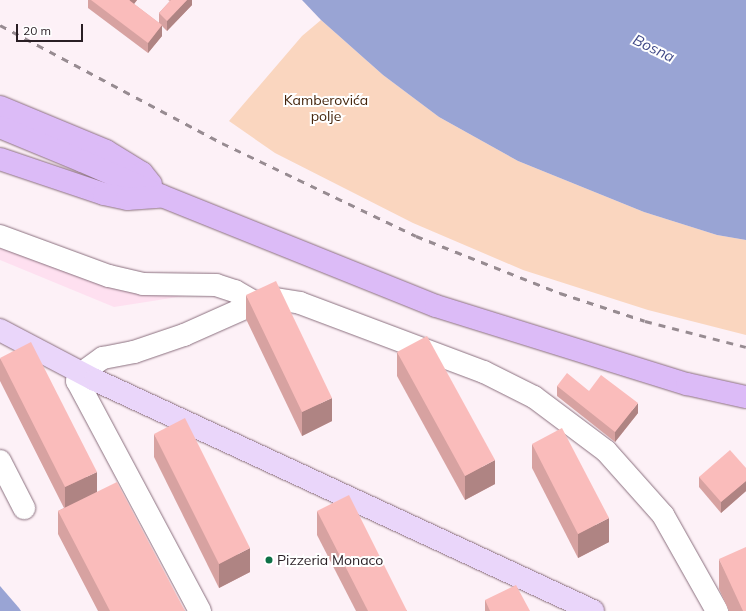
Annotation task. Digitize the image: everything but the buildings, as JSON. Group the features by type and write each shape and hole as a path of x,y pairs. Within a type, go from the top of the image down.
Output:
{"highway":[{"path":"0,107 106,151 142,173 162,196"},
{"path":"0,127 162,196 436,306 687,384 746,397"},
{"path":"0,159 104,194 128,199 144,199 162,196"}],"main road":[{"path":"0,330 82,373 593,611"}],"lane":[{"path":"0,236 109,276 143,284 216,285 235,291 256,303"},
{"path":"200,611 77,381 82,373 103,358 134,352 184,335 256,303 276,299 300,303 484,372 534,397 606,451 662,515 717,611"},
{"path":"0,461 24,508"}],"shaded area":[{"path":"0,236 197,294 114,307 0,260"}],"green space":[{"name":"Kamberovića polje","path":"321,20 383,75 439,117 518,161 644,212 717,235 746,240 746,335 648,310 523,270 413,223 275,153 229,121 302,36"}],"water":[{"name":"Bosna","path":"302,0 746,0 746,240 717,235 644,212 518,161 439,117 383,75 321,20"},
{"path":"0,586 19,608 21,611 0,611"}],"railway":[{"path":"0,25 222,143 416,236 560,293 645,321 746,347"}],"place":[{"name":"Pizzeria Monaco","path":"269,560"}]}
